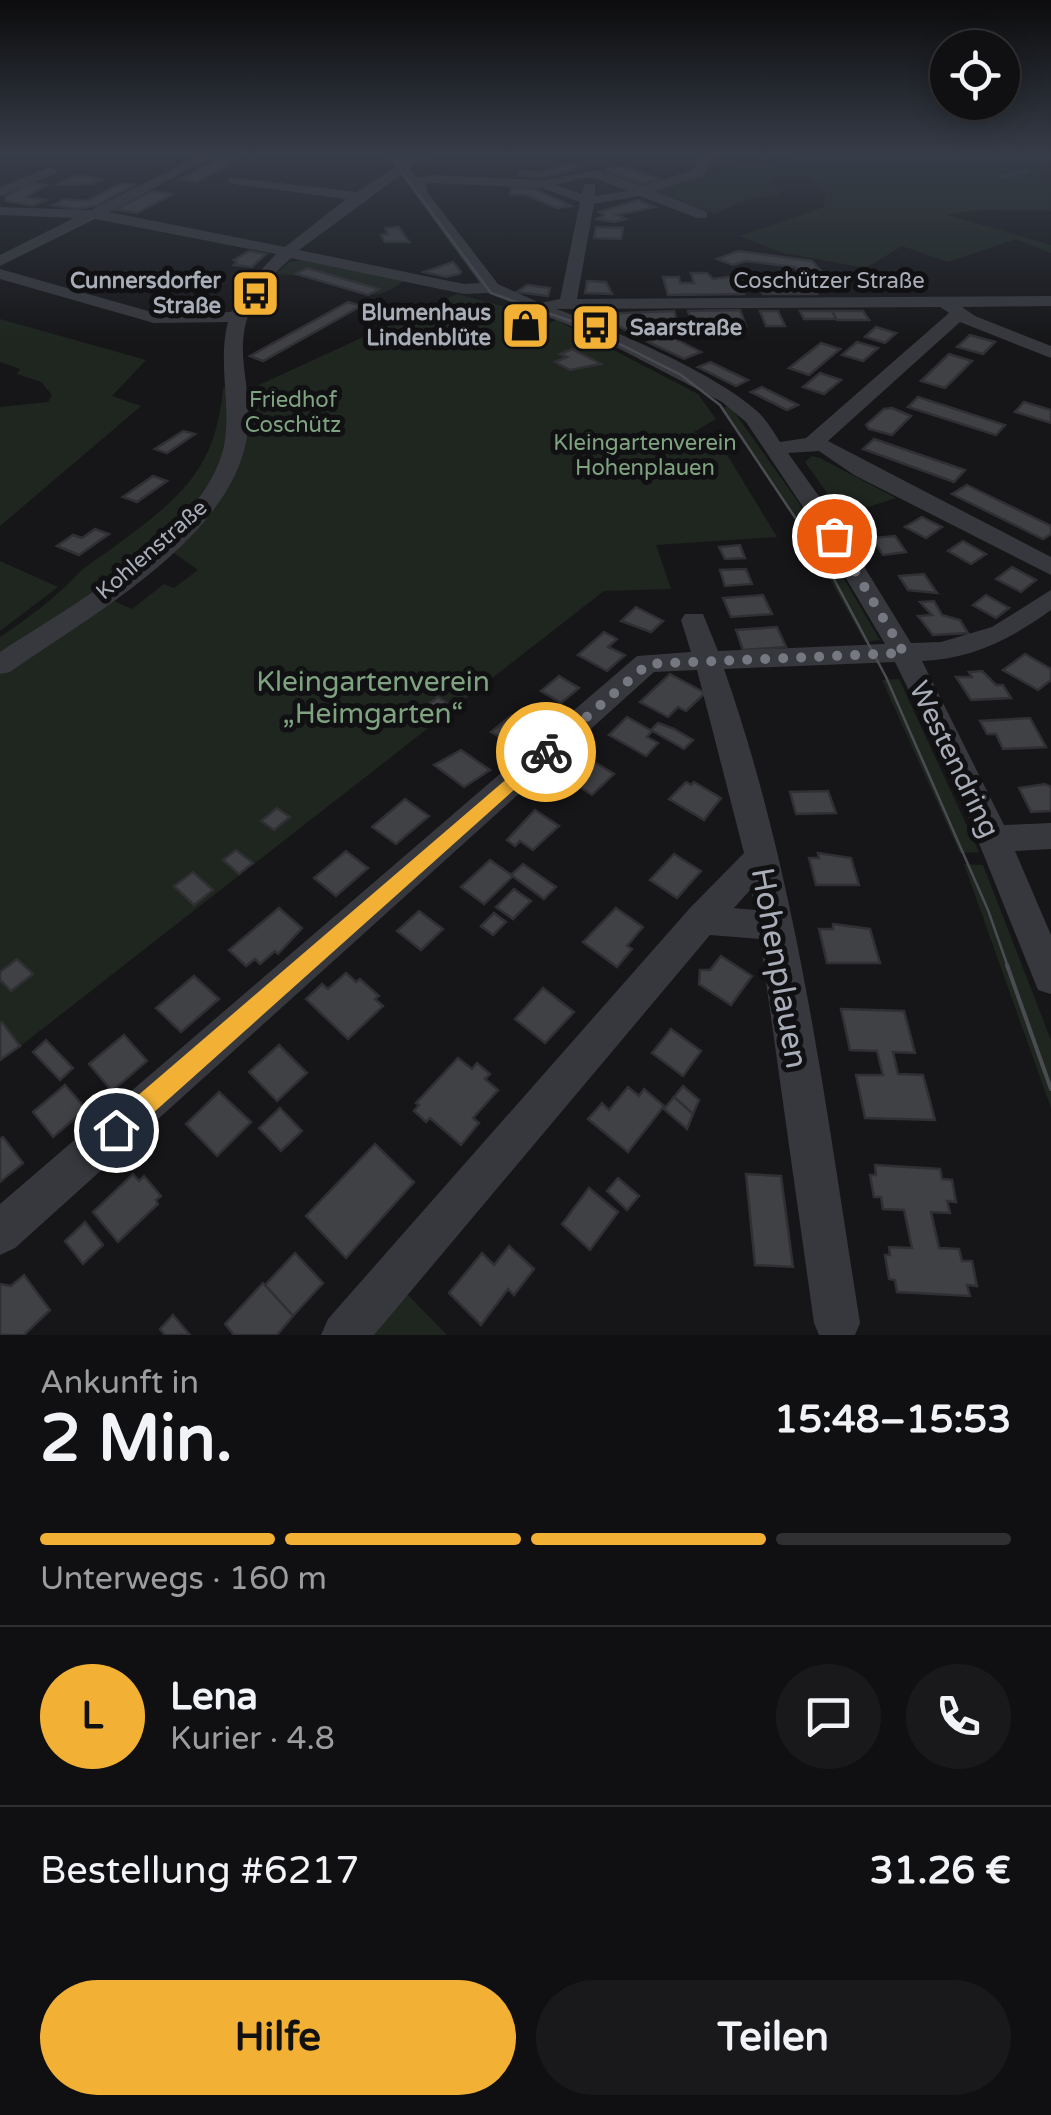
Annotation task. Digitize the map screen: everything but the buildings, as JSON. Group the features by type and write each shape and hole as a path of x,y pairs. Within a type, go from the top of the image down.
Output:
{"street":[{"path":"0,261 85,218"},
{"path":"116,218 464,289 492,288"},
{"name":"Kohlenstraße","path":"0,665 138,566 196,514 214,492 237,444 239,419 232,340 238,317 264,275 333,218"},
{"path":"440,218 492,288"},
{"path":"565,308 584,218"},
{"path":"0,274 154,318 238,317"},
{"name":"Westendring","path":"492,288 532,305 565,308 736,402 776,448 875,600 904,653 994,839 1051,978"},
{"name":"Coschützer Straße","path":"565,308 607,303 953,308 1051,301"},
{"path":"776,448 814,443 937,330 953,308 1051,352"},
{"path":"814,443 1051,567"},
{"path":"0,1233 648,664 942,651 984,641 1051,598"},
{"name":"Hohenplauen","path":"694,620 710,663 776,922 837,1322"},
{"path":"994,839 1051,836"},
{"path":"344,1335 702,919 760,858"},
{"path":"702,919 752,925 776,922"}],"green space":[{"path":"791,218 958,218 1051,245 1051,253 1016,239 948,262 902,246 866,268 783,253 740,236"},
{"path":"303,260 404,281 371,295 357,293 377,288 308,268 298,273 304,276 276,274 289,262"},
{"path":"457,294 510,308 502,315 547,325 556,320 698,394 716,419 694,432 723,448 777,537 656,545 671,589 604,591 0,1062 0,673 107,598 132,609 164,584 174,588 198,570 171,551 220,499 241,461 248,417 246,391"},
{"path":"0,319 146,360 112,396 141,406 0,526 0,407 48,402 52,395 41,382 17,374 20,369 0,362"},
{"path":"228,387 226,449 213,479 191,508 130,565 0,655 0,637 157,514 190,481 212,442 223,388"},
{"path":"730,406 801,506 880,640 865,642 795,517 720,408"},
{"path":"812,456 896,498 843,515 805,462"},
{"path":"0,561 58,587 0,631"},
{"path":"899,679 979,852 960,853 882,680"},
{"path":"964,864 983,865 1051,1040 1051,1108"},
{"path":"405,1292 447,1335 369,1335"}],"tram line":[{"path":"436,218 491,293 582,325 681,375 720,405 826,564 886,677 988,910 1008,967"},
{"path":"1007,965 1051,1089"}],"way so far":[{"path":"546,752 648,664 904,653 834,536"}],"place":[{"name":"Cunnersdorfer Straße","path":"256,293"},
{"name":"Blumenhaus Lindenblüte","path":"526,325"},
{"name":"Saarstraße","path":"595,327"}],"route":[{"path":"116,1130 546,752"}],"park label":[{"name":"Friedhof Coschütz","path":"293,412"},
{"name":"Kleingartenverein Hohenplauen","path":"645,455"},
{"name":"Kleingartenverein „Heimgarten“","path":"373,697"}]}
